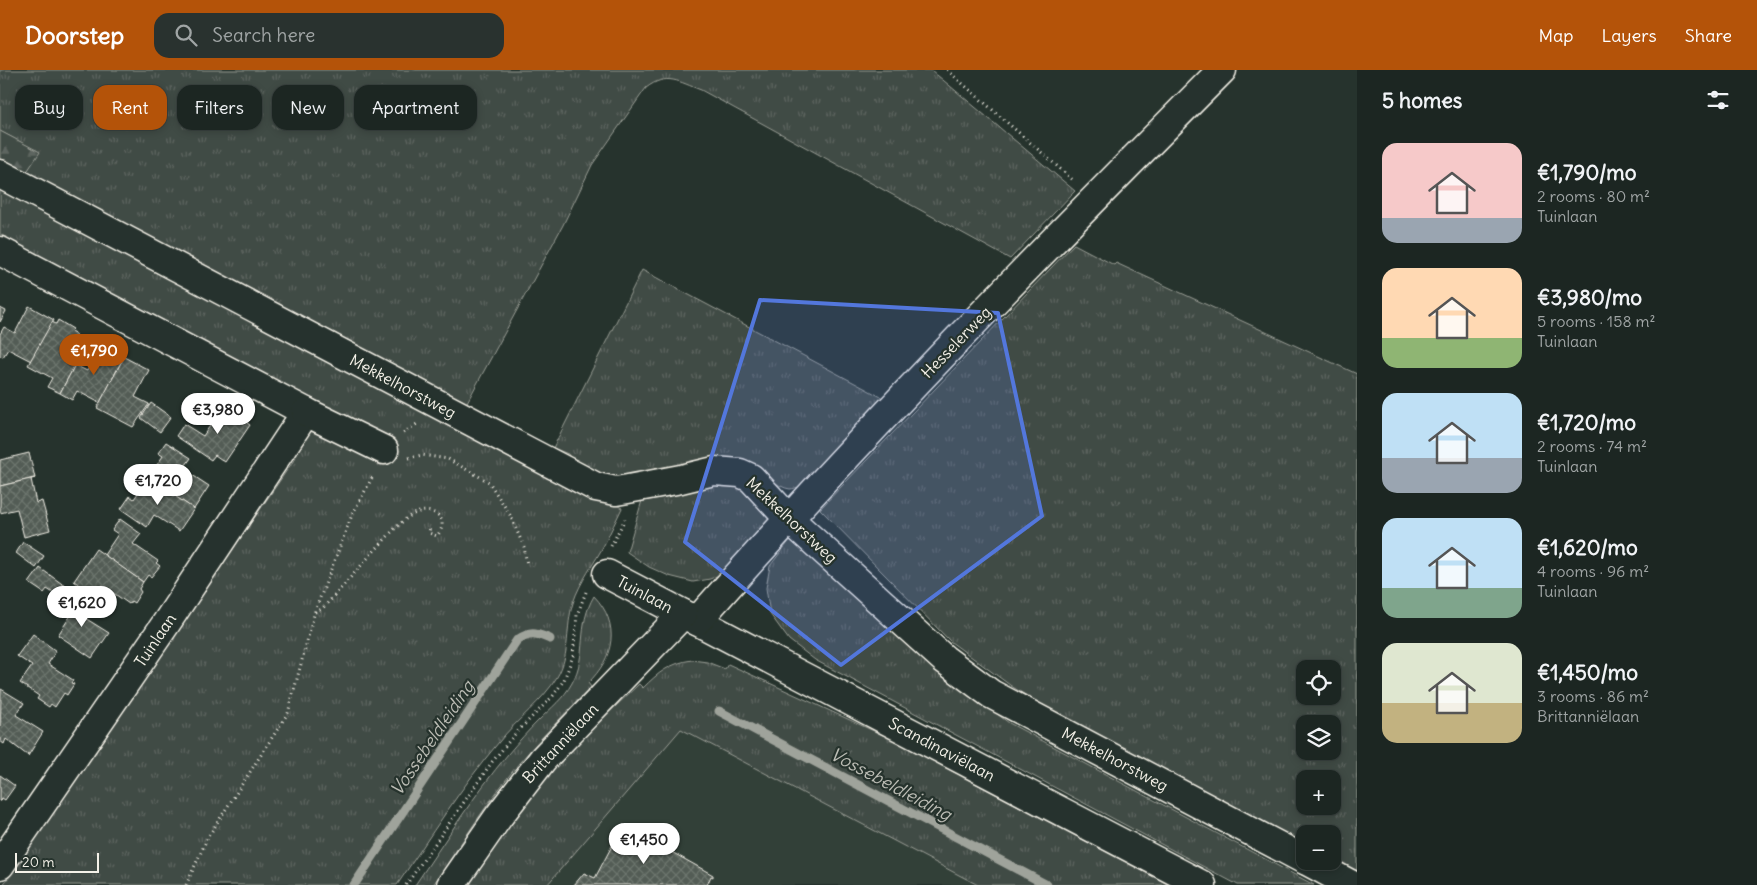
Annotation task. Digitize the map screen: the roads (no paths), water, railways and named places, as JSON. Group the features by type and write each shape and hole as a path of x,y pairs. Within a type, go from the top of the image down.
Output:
{"street":[{"name":"Hesselerweg","path":"690,617 788,518 1094,199 1222,70"},
{"name":"Mekkelhorstweg","path":"0,174 596,487 616,490 628,489 709,472 727,471 740,473 751,478 788,518 944,659 991,694 1296,856"},
{"path":"0,251 306,412 386,457"},
{"name":"Tuinlaan","path":"0,865 165,626 306,412"},
{"name":"Tuinlaan","path":"600,572 690,617"},
{"name":"Brittanniëlaan","path":"451,885 503,809 543,759 690,617"},
{"name":"Scandinaviëlaan","path":"690,617 1202,885"},
{"name":"Mekkelhorstweg","path":"1323,870 1352,885"}],"waterway":[{"name":"Vossebeldleiding","path":"354,885 517,640 526,635 533,634 550,639"},
{"name":"Vossebeldleiding","path":"719,711 1047,885"}]}
